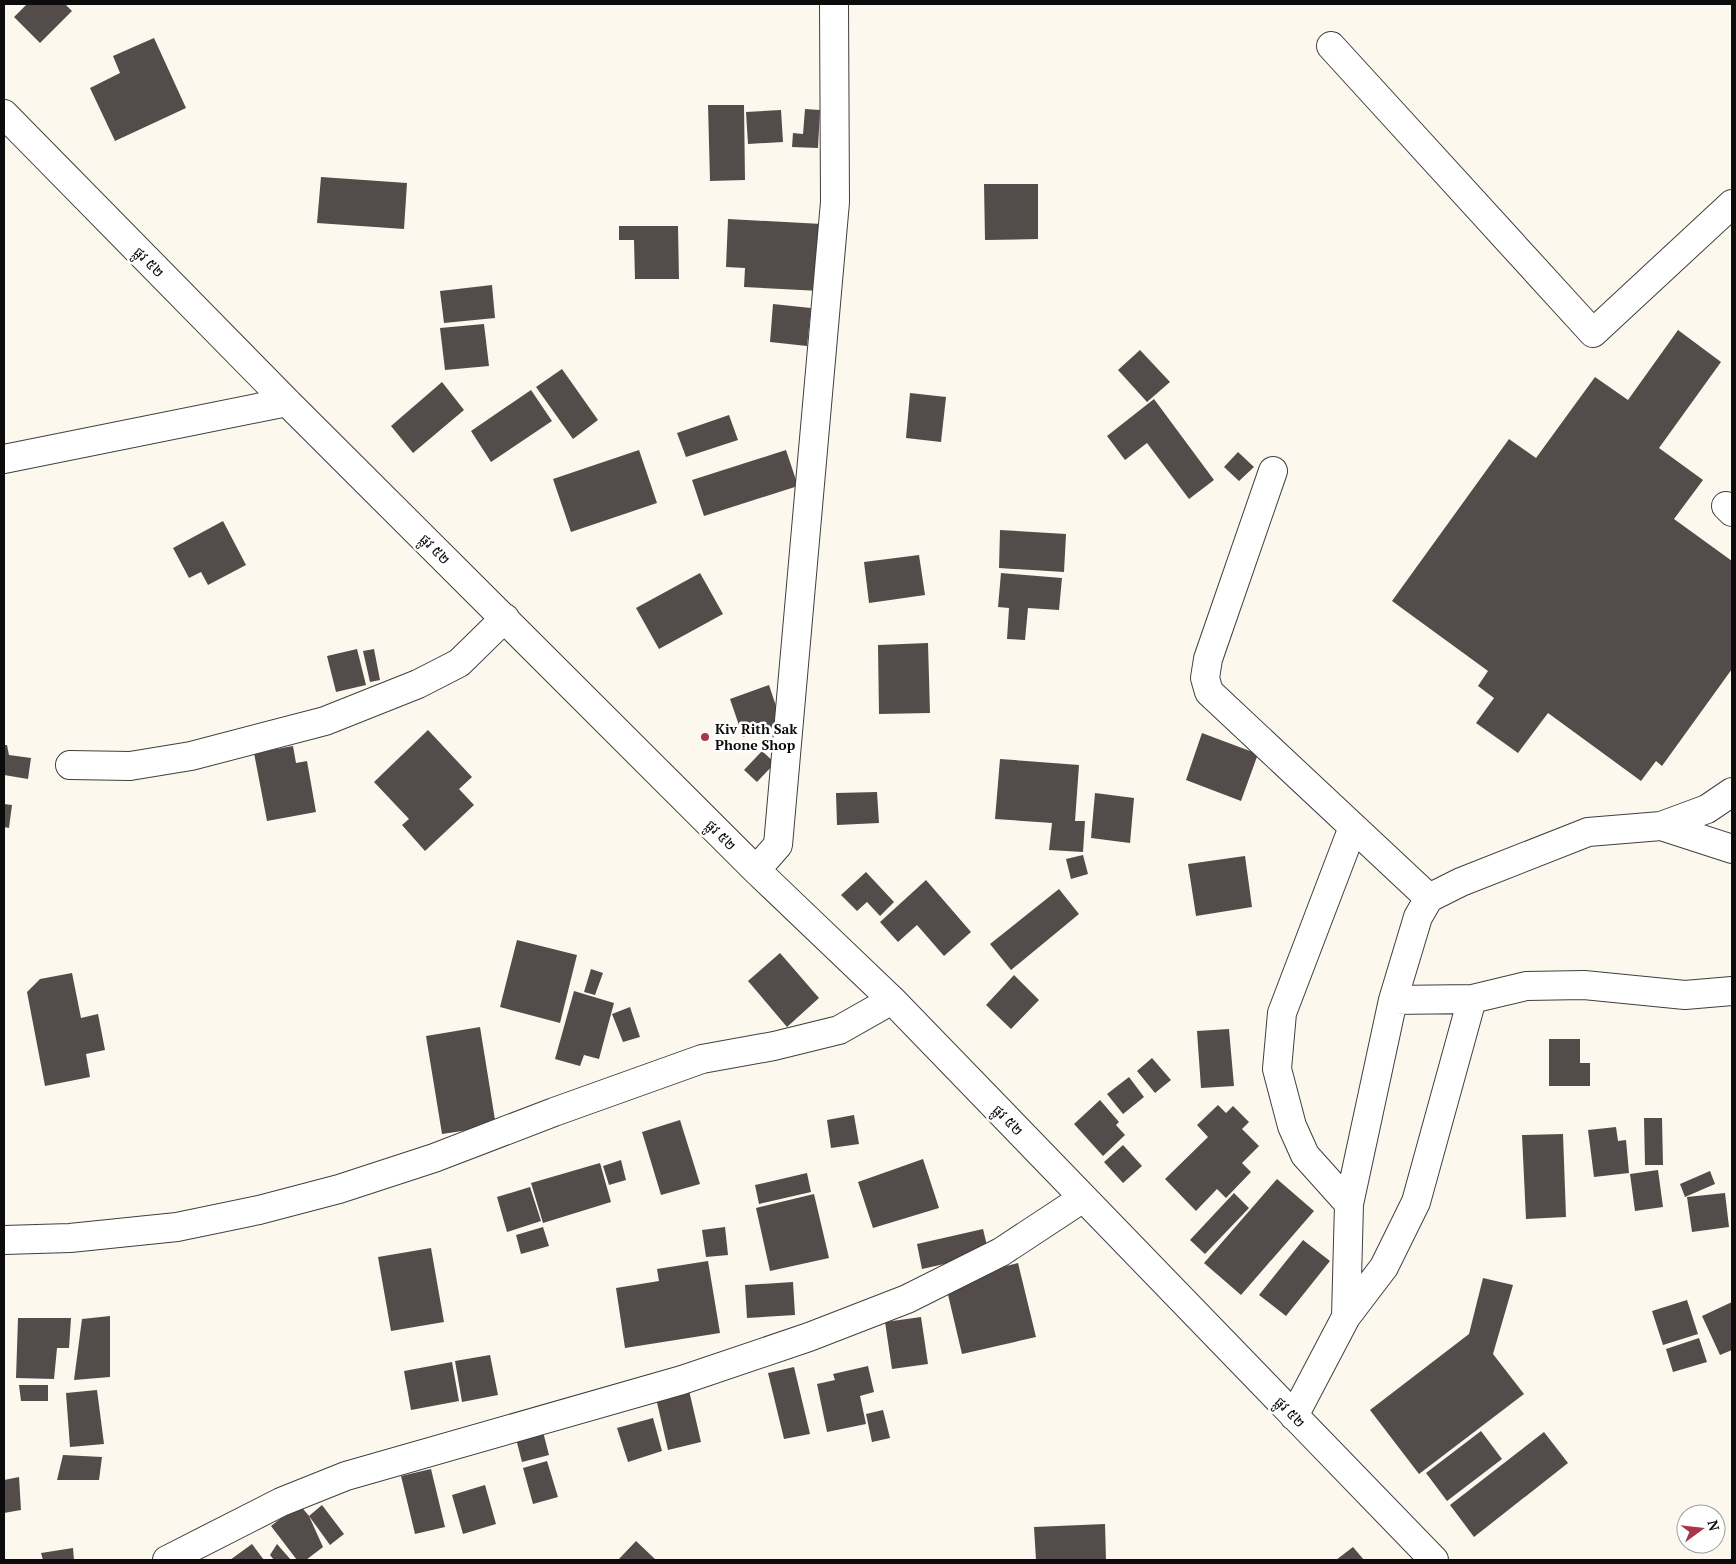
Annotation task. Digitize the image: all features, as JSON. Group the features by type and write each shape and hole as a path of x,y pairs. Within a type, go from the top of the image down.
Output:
{"street":[{"path":"756,870 778,845 835,202 834,4"},
{"path":"1331,46 1593,333 1732,204"},
{"name":"ផ្លូវ ៥២","path":"4,114 288,402 756,870 892,1000 1434,1560"},
{"path":"4,459 288,402"},
{"path":"1273,471 1208,659 1205,678 1209,692 1430,898"},
{"path":"70,765 130,766 182,757 325,721 418,684 459,663 505,618"},
{"path":"1346,1317 1349,1204 1393,1000 1418,917 1430,898 1461,882 1588,832 1661,826 1707,809 1732,792"},
{"path":"1661,826 1732,849"},
{"path":"1349,1204 1304,1155 1292,1126 1278,1069 1282,1013 1353,827"},
{"path":"1393,1000 1472,998 1526,986 1584,985 1685,995 1732,990"},
{"path":"1294,1416 1346,1317 1384,1267 1416,1202 1472,998"},
{"path":"4,1240 70,1238 176,1227 258,1210 339,1189 434,1158 554,1112 702,1059 774,1046 839,1030 892,1000"},
{"path":"167,1560 281,1502 346,1476 682,1380 809,1337 907,1299 1001,1252 1083,1198"}],"building":[{"path":"27,4 65,4 72,11 40,43 14,17"},
{"path":"154,38 186,108 115,141 90,88 120,73 113,56"},
{"path":"708,105 744,105 745,180 710,181"},
{"path":"805,109 820,110 818,148 792,147 793,133 803,134"},
{"path":"781,110 783,142 748,144 746,112"},
{"path":"321,177 407,183 404,229 317,223"},
{"path":"984,184 1038,184 1038,239 985,240"},
{"path":"728,219 822,224 820,291 744,287 745,268 726,267"},
{"path":"619,226 678,226 679,279 635,279 634,240 619,240"},
{"path":"492,285 495,318 444,323 440,291"},
{"path":"773,304 811,308 807,346 770,342"},
{"path":"484,324 489,366 445,370 440,328"},
{"path":"1678,330 1721,362 1659,448 1703,480 1674,519 1732,561 1732,669 1662,766 1656,761 1641,781 1548,713 1518,753 1476,723 1494,698 1478,686 1488,671 1392,601 1509,439 1536,458 1595,377 1628,400"},
{"path":"1140,350 1170,382 1147,402 1118,370"},
{"path":"562,369 598,420 573,439 536,387"},
{"path":"442,382 464,410 413,453 391,426"},
{"path":"531,390 552,421 491,462 471,431"},
{"path":"910,393 946,397 941,442 906,438"},
{"path":"1154,399 1214,480 1189,499 1147,443 1125,460 1107,436"},
{"path":"729,415 738,440 686,457 677,433"},
{"path":"639,450 657,503 571,532 553,479"},
{"path":"786,450 798,486 704,516 692,480"},
{"path":"1238,452 1254,467 1239,481 1224,467"},
{"path":"223,521 246,565 208,585 201,572 189,578 173,548"},
{"path":"1000,530 1066,534 1064,572 999,568"},
{"path":"919,555 925,595 869,603 864,562"},
{"path":"700,573 723,614 659,649 636,608"},
{"path":"1001,573 1062,578 1059,610 1028,608 1025,640 1007,639 1009,608 998,607"},
{"path":"928,643 930,713 879,714 878,645"},
{"path":"357,649 366,685 336,692 327,656"},
{"path":"374,649 380,680 370,682 363,651"},
{"path":"769,685 782,724 743,737 730,699"},
{"path":"428,730 472,777 459,789 474,805 425,851 402,825 409,819 374,782"},
{"path":"1202,733 1258,754 1241,801 1186,780"},
{"path":"4,745 7,745 9,755 31,758 28,779 4,775"},
{"path":"293,746 296,763 307,761 316,812 267,821 254,753"},
{"path":"762,751 775,763 757,782 744,770"},
{"path":"1000,759 1079,765 1075,821 1085,821 1083,852 1049,850 1052,823 995,819"},
{"path":"877,792 879,823 837,825 836,793"},
{"path":"1095,793 1134,798 1130,843 1091,838"},
{"path":"4,804 12,805 9,828 4,827"},
{"path":"1083,855 1088,874 1071,879 1066,859"},
{"path":"1245,856 1252,907 1196,916 1188,864"},
{"path":"866,872 894,902 880,916 867,902 857,911 841,895"},
{"path":"926,880 971,932 944,956 917,925 898,942 880,922"},
{"path":"1059,889 1079,914 1011,970 990,944"},
{"path":"517,940 577,955 560,1023 500,1007"},
{"path":"780,953 819,998 787,1027 748,981"},
{"path":"591,969 603,973 595,995 584,992"},
{"path":"72,973 81,1018 98,1014 105,1050 86,1054 90,1077 45,1086 27,992 40,979"},
{"path":"1014,975 1039,1000 1011,1029 986,1005"},
{"path":"574,991 614,1003 599,1059 584,1055 580,1066 555,1059"},
{"path":"630,1007 640,1037 623,1042 612,1014"},
{"path":"480,1027 496,1126 442,1134 426,1036"},
{"path":"1229,1029 1234,1086 1201,1088 1197,1031"},
{"path":"1549,1039 1580,1039 1580,1063 1590,1063 1590,1086 1549,1086"},
{"path":"1152,1058 1171,1080 1155,1093 1137,1071"},
{"path":"1129,1077 1144,1097 1123,1114 1107,1094"},
{"path":"1100,1100 1119,1122 1116,1125 1125,1135 1103,1156 1074,1124"},
{"path":"1218,1105 1226,1113 1233,1106 1249,1122 1242,1129 1259,1146 1242,1163 1251,1172 1226,1198 1217,1189 1196,1211 1165,1179 1208,1137 1197,1125"},
{"path":"854,1115 859,1144 831,1148 827,1120"},
{"path":"1644,1118 1662,1118 1663,1165 1645,1165"},
{"path":"680,1120 700,1184 661,1195 642,1132"},
{"path":"1616,1127 1618,1141 1626,1140 1629,1173 1594,1177 1588,1130"},
{"path":"1563,1134 1566,1217 1526,1219 1522,1135"},
{"path":"1123,1145 1142,1166 1123,1183 1104,1162"},
{"path":"923,1159 939,1208 873,1228 858,1182"},
{"path":"621,1160 626,1180 609,1185 603,1166"},
{"path":"600,1163 611,1202 543,1223 531,1183"},
{"path":"1658,1170 1663,1207 1635,1211 1630,1174"},
{"path":"1710,1171 1715,1184 1685,1197 1680,1184"},
{"path":"807,1173 811,1192 759,1204 755,1185"},
{"path":"1277,1179 1314,1211 1241,1295 1204,1263"},
{"path":"530,1187 541,1221 507,1232 497,1197"},
{"path":"1234,1193 1249,1208 1205,1254 1190,1240"},
{"path":"1725,1193 1729,1227 1692,1232 1687,1197"},
{"path":"814,1194 829,1258 770,1271 756,1208"},
{"path":"543,1227 549,1246 521,1254 516,1235"},
{"path":"725,1227 728,1255 706,1257 702,1230"},
{"path":"983,1229 989,1254 922,1269 917,1244"},
{"path":"1303,1240 1330,1261 1286,1316 1259,1295"},
{"path":"431,1248 444,1322 391,1331 378,1257"},
{"path":"708,1261 720,1333 625,1348 616,1288 659,1281 657,1269"},
{"path":"1018,1263 1036,1337 962,1354 945,1282"},
{"path":"1483,1278 1513,1285 1493,1354 1524,1394 1419,1474 1370,1410 1469,1334"},
{"path":"793,1282 795,1315 747,1318 745,1285"},
{"path":"1687,1300 1698,1334 1663,1345 1652,1311"},
{"path":"1732,1302 1732,1350 1720,1355 1702,1316"},
{"path":"110,1316 110,1377 74,1380 82,1319"},
{"path":"921,1317 928,1364 892,1369 885,1322"},
{"path":"18,1318 71,1318 69,1348 57,1348 54,1379 16,1378"},
{"path":"1699,1338 1707,1362 1673,1372 1666,1349"},
{"path":"490,1355 498,1395 462,1402 455,1361"},
{"path":"452,1362 459,1401 411,1410 404,1371"},
{"path":"868,1366 874,1392 860,1396 866,1424 827,1432 817,1384 835,1380 833,1374"},
{"path":"794,1367 810,1434 784,1439 768,1373"},
{"path":"19,1385 48,1385 48,1401 21,1401"},
{"path":"688,1386 701,1442 668,1450 655,1394"},
{"path":"97,1390 104,1444 70,1447 66,1393"},
{"path":"883,1410 890,1438 872,1442 866,1414"},
{"path":"653,1418 662,1451 628,1462 617,1428"},
{"path":"541,1424 549,1455 522,1462 514,1431"},
{"path":"1481,1431 1502,1459 1447,1501 1426,1473"},
{"path":"1544,1432 1568,1463 1474,1537 1450,1505"},
{"path":"63,1455 102,1457 99,1480 57,1480"},
{"path":"547,1461 558,1497 533,1504 523,1468"},
{"path":"431,1469 445,1527 415,1534 401,1476"},
{"path":"19,1477 21,1510 4,1513 4,1480"},
{"path":"485,1485 496,1524 463,1534 452,1495"},
{"path":"299,1504 309,1516 323,1547 306,1560 297,1560 271,1526"},
{"path":"322,1505 344,1534 330,1545 309,1516"},
{"path":"1105,1524 1106,1560 1036,1560 1034,1527"},
{"path":"636,1541 656,1560 618,1560"},
{"path":"252,1544 264,1560 230,1560"},
{"path":"277,1544 291,1560 274,1560 270,1555"},
{"path":"1353,1547 1364,1560 1336,1560"},
{"path":"73,1548 74,1560 43,1560 41,1553"}],"place":[{"name":"Kiv Rith Sak Phone Shop","path":"705,737"}]}
